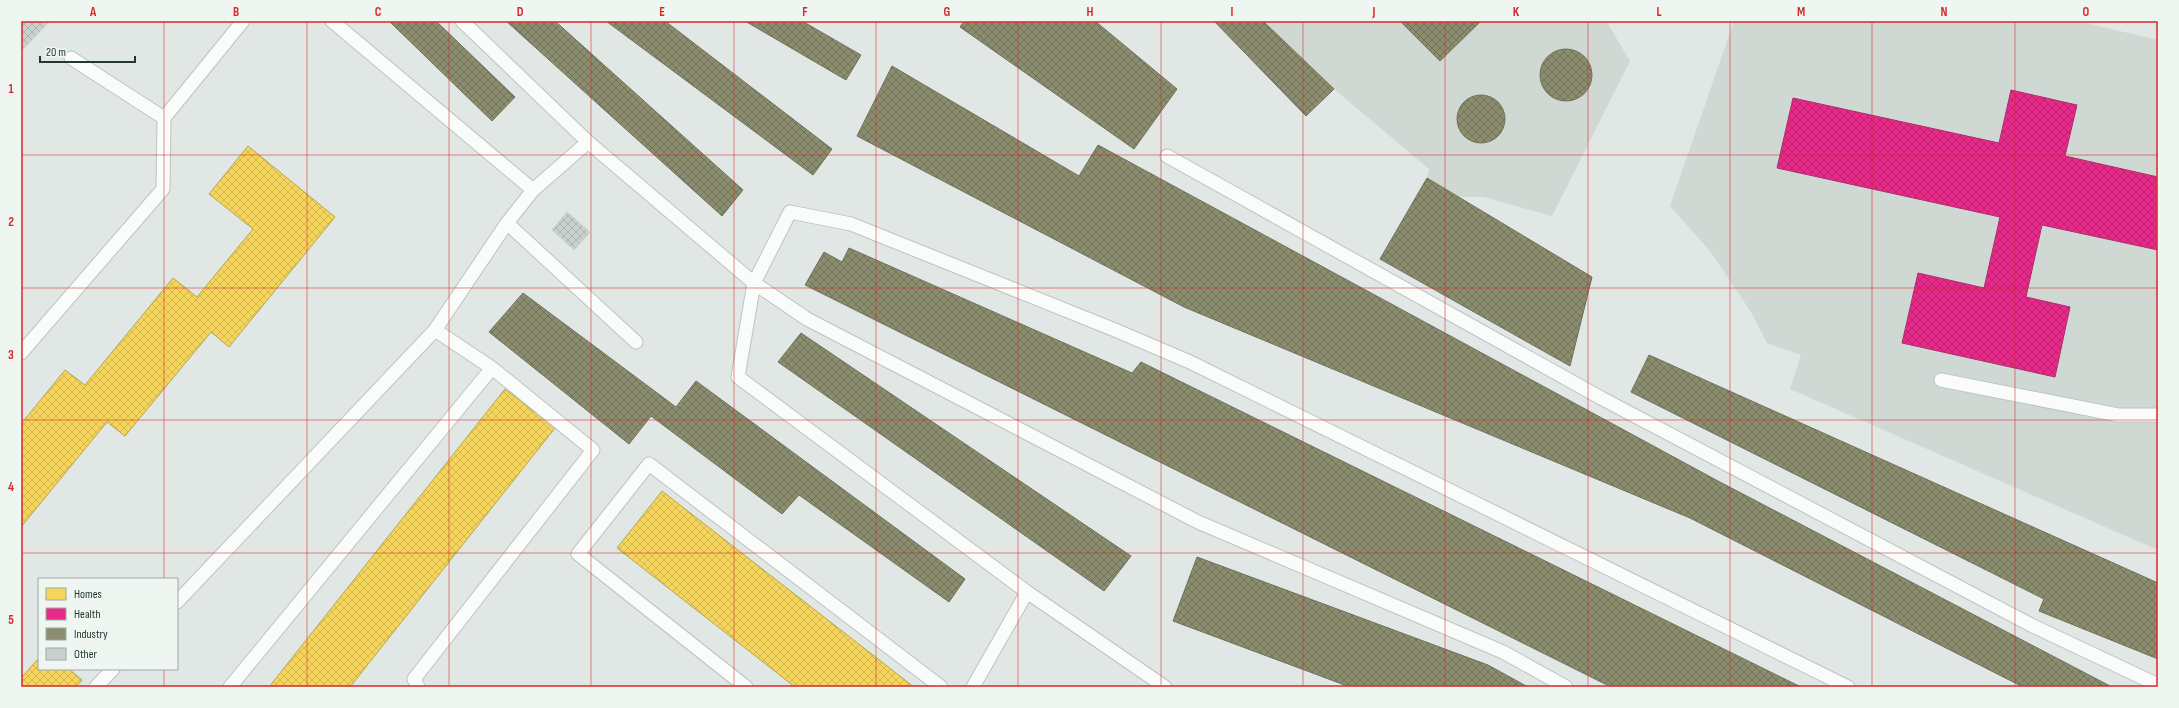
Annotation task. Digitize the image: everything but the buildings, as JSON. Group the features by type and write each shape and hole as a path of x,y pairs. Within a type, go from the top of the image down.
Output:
{"lane":[{"path":"21,353 163,189 164,118 243,21"},
{"path":"332,21 534,190"},
{"path":"462,21 588,142 754,283 807,320 1198,522 1503,652 1566,687"},
{"path":"71,58 164,118"},
{"path":"178,601 435,330 507,223 534,190 588,142"},
{"path":"1167,156 1601,398 2033,626 2158,685"},
{"path":"1165,687 1027,592 738,377 754,283 790,212 851,224 1115,330 1190,362 1848,687"},
{"path":"507,223 636,342"},
{"path":"418,687 414,679 593,450 492,368 435,330"},
{"path":"230,687 492,368"},
{"path":"1941,380 2118,415 2158,415"},
{"path":"746,687 578,554 649,464 941,687"},
{"path":"973,687 1027,592"},
{"path":"96,687 112,670"}],"shaded area":[{"path":"1263,21 1610,21 1608,24 1630,61 1552,216 1484,197 1459,197 1427,178 1429,169 1334,89"},
{"path":"1734,21 2077,21 2158,40 2158,550 1790,389 1801,355 1767,343 1751,312 1710,251 1670,206"}]}
